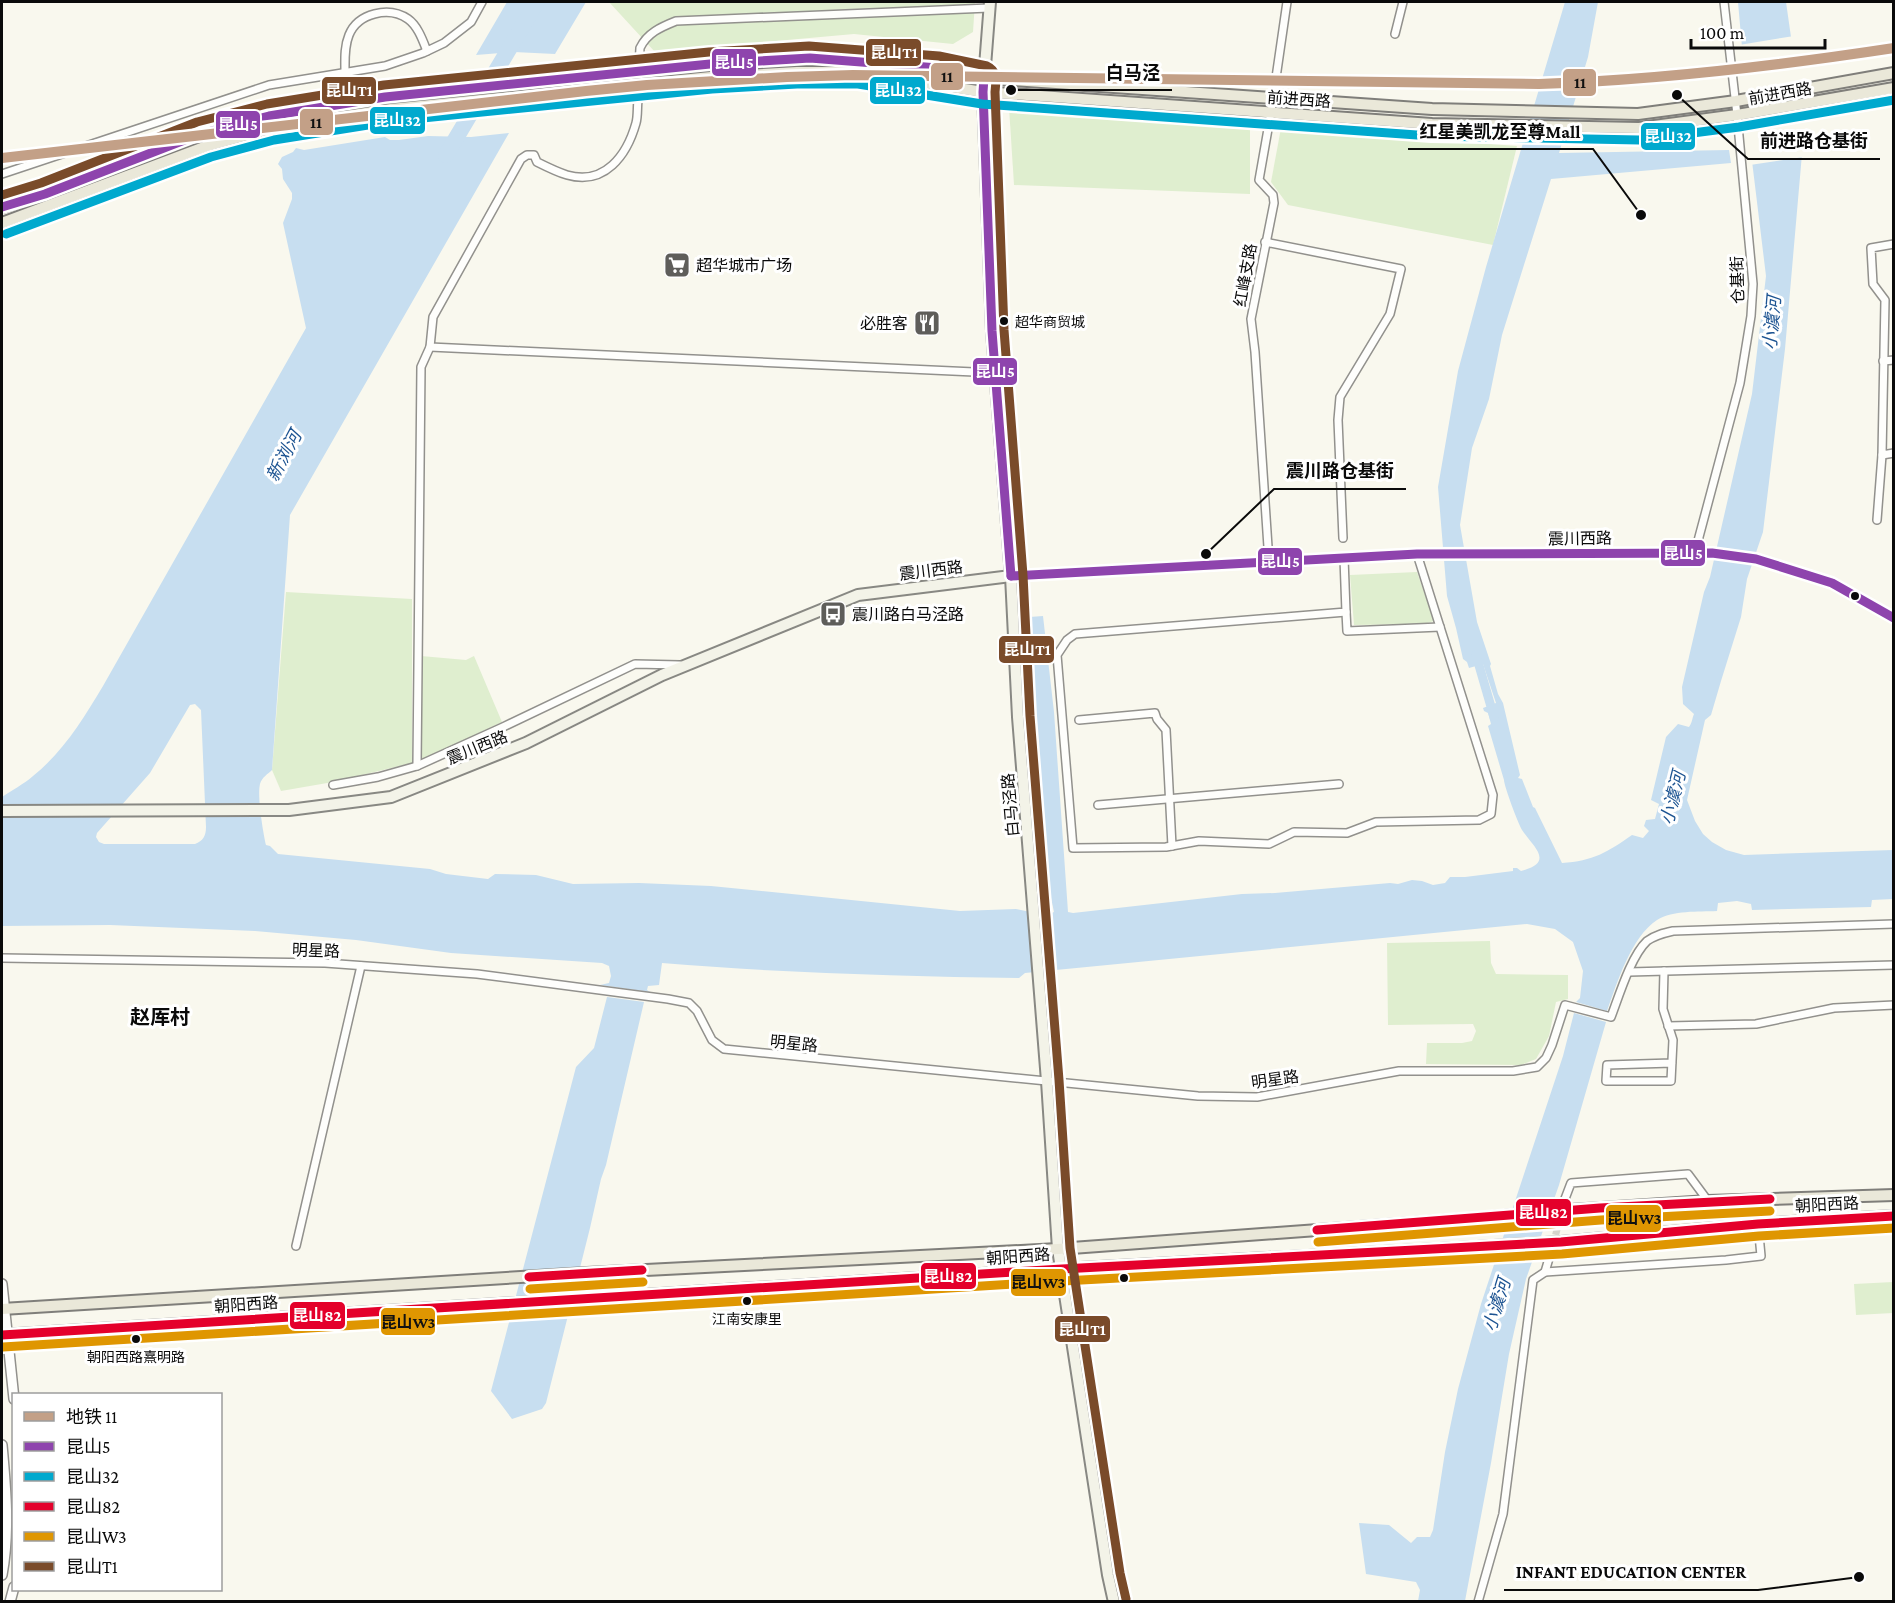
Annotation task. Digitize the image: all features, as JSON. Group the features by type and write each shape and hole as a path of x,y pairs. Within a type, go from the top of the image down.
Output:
{"main road":[{"name":"白马泾路","path":"990,5 983,92 992,331 1011,576 1018,717 1059,1249 1114,1602"},
{"name":"前进西路","path":"2,207 45,194 201,134 269,116 385,98 710,64 810,58 938,68 984,78 1432,110 1638,114 1740,100 1893,73"},
{"name":"前进西路","path":"2,223 207,146 271,128 391,109 711,77 797,72 859,72 983,92 1432,124 1639,128 1741,115 1893,88"},
{"name":"震川西路","path":"2,811 289,810 391,797 526,743 662,675 858,595 1011,576"},
{"name":"朝阳西路","path":"3,1309 587,1273 1059,1249 1482,1218 1567,1207 1893,1195"},
{"name":"朝阳西路","path":"5,1334 1062,1269 1477,1247 1557,1245 1758,1224 1893,1216"}],"street":[{"path":"2,174 269,85 385,66 428,51 444,43 471,22 482,2"},
{"name":"红峰支路","path":"1269,562 1251,319 1274,203 1273,195 1258,180 1271,112 1287,2"},
{"path":"1395,34 1402,2"},
{"name":"仓基街","path":"1695,552 1740,383 1751,316 1753,284 1740,100 1724,2"},
{"path":"417,765 421,367 430,347 433,317 521,159 527,155 534,156 537,162 549,168 569,176 583,177 601,175 617,162 636,121 640,48 644,39 658,28 676,21 990,5"},
{"path":"345,72 345,49 350,34 367,16 379,12 394,14 409,20 420,34 428,51"},
{"path":"1265,242 1401,269 1390,314 1340,397 1338,420 1343,538"},
{"path":"1877,520 1882,455 1885,300 1874,284 1871,248 1893,244"},
{"path":"430,347 996,373"},
{"path":"1883,361 1893,360"},
{"path":"1882,455 1893,453"},
{"name":"震川西路","path":"1011,576 1417,554 1695,552 1756,558 1832,583 1893,618"},
{"path":"1346,612 1075,634 1067,640 1057,655 1073,848 1172,846 1199,841 1269,844 1294,832 1347,833 1376,822 1479,819 1491,814 1493,795 1417,554"},
{"path":"1344,558 1347,631 1440,627"},
{"path":"333,785 378,777 417,765 635,664 686,666"},
{"path":"1079,720 1155,713 1166,730 1172,846"},
{"path":"1098,805 1339,784"},
{"path":"1893,924 1673,931 1648,940 1637,953 1629,972 1893,965"},
{"name":"明星路","path":"2,958 324,963 477,974 689,1004 698,1011 712,1040 724,1049 1198,1096 1257,1097 1399,1071 1513,1071 1537,1067 1546,1058 1565,1005 1611,1017 1629,972"},
{"path":"296,1246 361,966"},
{"path":"1664,971 1664,1009 1673,1040 1672,1063 1671,1081 1606,1081 1607,1065 1672,1063"},
{"path":"1668,1026 1755,1024 1834,1008 1893,1005"},
{"path":"1567,1207 1571,1184 1688,1174 1708,1201"},
{"path":"1478,1602 1503,1514 1533,1280 1545,1272 1761,1256 1758,1224"},
{"path":"1545,1272 1557,1245"},
{"path":"2,1284 5,1334 13,1393"},
{"path":"2,1445 7,1510 6,1553 2,1575"}],"green space":[{"path":"609,2 975,2 973,32 953,44 854,34 655,52"},
{"path":"1009,107 1145,117 1250,129 1250,194 1014,185"},
{"path":"1281,128 1517,146 1493,245 1288,205 1271,182"},
{"path":"1417,572 1434,621 1424,624 1354,625 1350,575"},
{"path":"286,592 412,599 412,763 333,782 281,791 272,770"},
{"path":"421,656 466,660 474,656 502,722 421,760"},
{"path":"1490,941 1491,963 1496,974 1568,975 1568,999 1556,1002 1549,1036 1536,1059 1521,1065 1426,1064 1427,1043 1472,1041 1476,1031 1473,1024 1388,1025 1387,943"},
{"path":"1893,1282 1893,1313 1856,1315 1854,1284"}],"water":[{"path":"507,2 586,2 555,54 514,52 476,55"},
{"name":"小澞河","path":"1565,2 1598,2 1588,57 1559,153 1729,150 1731,163 1551,179 1502,335 1489,399 1472,448 1460,525 1477,622 1498,694 1503,703 1520,775 1518,778 1522,779 1533,807 1562,863 1573,862 1600,855 1632,835 1643,838 1649,831 1644,826 1646,820 1655,819 1659,804 1651,800 1666,737 1678,724 1689,727 1694,714 1683,704 1682,687 1752,394 1766,276 1752,161 1738,2 1786,2 1793,51 1802,154 1785,349 1763,532 1747,579 1741,617 1711,715 1705,720 1687,800 1703,834 1726,850 1744,855 1893,850 1893,899 1872,900 1871,907 1752,910 1751,904 1737,901 1718,903 1717,911 1686,912 1663,917 1648,928 1632,949 1607,1011 1576,1002 1580,998 1583,971 1573,942 1555,929 1527,924 1025,973 1019,978 840,974 662,963 659,985 648,986 647,990 650,992 600,985 609,983 611,976 609,966 602,963 451,953 356,940 255,931 110,925 2,926 2,797 26,782 54,756 88,710 306,328 283,223 292,193 283,179 282,169 278,164 282,157 296,148 304,150 385,137 390,140 399,140 428,136 471,137 509,133 290,515 272,770 262,779 259,790 266,845 278,854 430,869 446,874 488,879 495,874 536,875 573,884 639,883 711,886 960,911 1016,909 1040,914 1054,912 1040,846 1036,786 1016,618 1043,616 1054,712 1068,912 1242,894 1398,884 1412,880 1433,885 1445,883 1450,877 1513,871 1513,868 1521,871 1531,867 1537,863 1539,854 1522,830 1515,813 1488,726 1491,724 1488,713 1483,708 1496,703 1483,664 1469,668 1463,659 1447,596 1438,487 1458,371 1486,267","holes":["195,704 201,710 206,827 204,838 195,844 104,844 99,842 96,837 97,833 150,773 190,705"]},
{"path":"607,997 644,1002 546,1403 542,1409 512,1419 491,1391 576,1067 594,1048"},
{"name":"小澞河","path":"1574,1013 1606,1022 1559,1185 1526,1279 1509,1354 1465,1601 1418,1601 1420,1590 1416,1582 1366,1574 1359,1523 1389,1525 1411,1543 1417,1537 1430,1537 1433,1530 1445,1452 1458,1389 1481,1304 1563,1056"}],"pier":[{"path":"1794,36 1804,157 1750,165 1739,45"}],"waterway":[{"name":"新浏河","path":"446,155 537,2"},
{"path":"1476,655 1494,717"}],"tunnel":[{"path":"1553,1245 1562,1210"}],"metro line":[{"name":"11","path":"2,158 647,85 853,75 1539,84 1717,71 1894,48"}],"transit line":[{"name":"昆山T1","path":"2,195 41,183 197,122 267,104 384,85 709,52 809,46 939,56 991,68 996,80 1004,330 1070,1248 1120,1573 1126,1599"},
{"name":"昆山5","path":"2,207 45,194 200,134 269,116 385,97 710,64 810,58 938,68 984,78 992,331 1011,576"},
{"name":"昆山32","path":"6,234 211,157 274,140 393,121 712,89 797,84 858,84 982,104 1431,136 1639,140 1739,127 1894,100"},
{"name":"昆山5","path":"1011,576 1417,554 1712,553 1756,559 1832,583 1894,618"},
{"name":"昆山82","path":"1317,1230 1600,1208 1770,1199"},
{"name":"昆山W3","path":"1318,1242 1601,1220 1770,1211"},
{"name":"昆山82","path":"2,1335 1062,1269 1561,1242 1758,1224 1894,1216"},
{"name":"昆山W3","path":"3,1347 1063,1281 1562,1254 1759,1236 1894,1228"},
{"name":"昆山82","path":"529,1277 642,1270"},
{"name":"昆山W3","path":"530,1289 643,1282"}],"place":[{"name":"白马泾","path":"1011,90"},
{"name":"前进路仓基街","path":"1677,95"},
{"name":"红星美凯龙至尊Mall","path":"1641,215"},
{"name":"超华城市广场","path":"677,265"},
{"name":"超华商贸城","path":"1004,321"},
{"name":"必胜客","path":"927,323"},
{"name":"震川路仓基街","path":"1206,554"},
{"name":"震川路白马泾路","path":"833,614"},
{"name":"江南安康里","path":"747,1301"},
{"name":"朝阳西路熹明路","path":"136,1339"},
{"name":"INFANT EDUCATION CENTER","path":"1859,1577"}],"district":[{"name":"赵厍村","path":"160,1017"}]}
